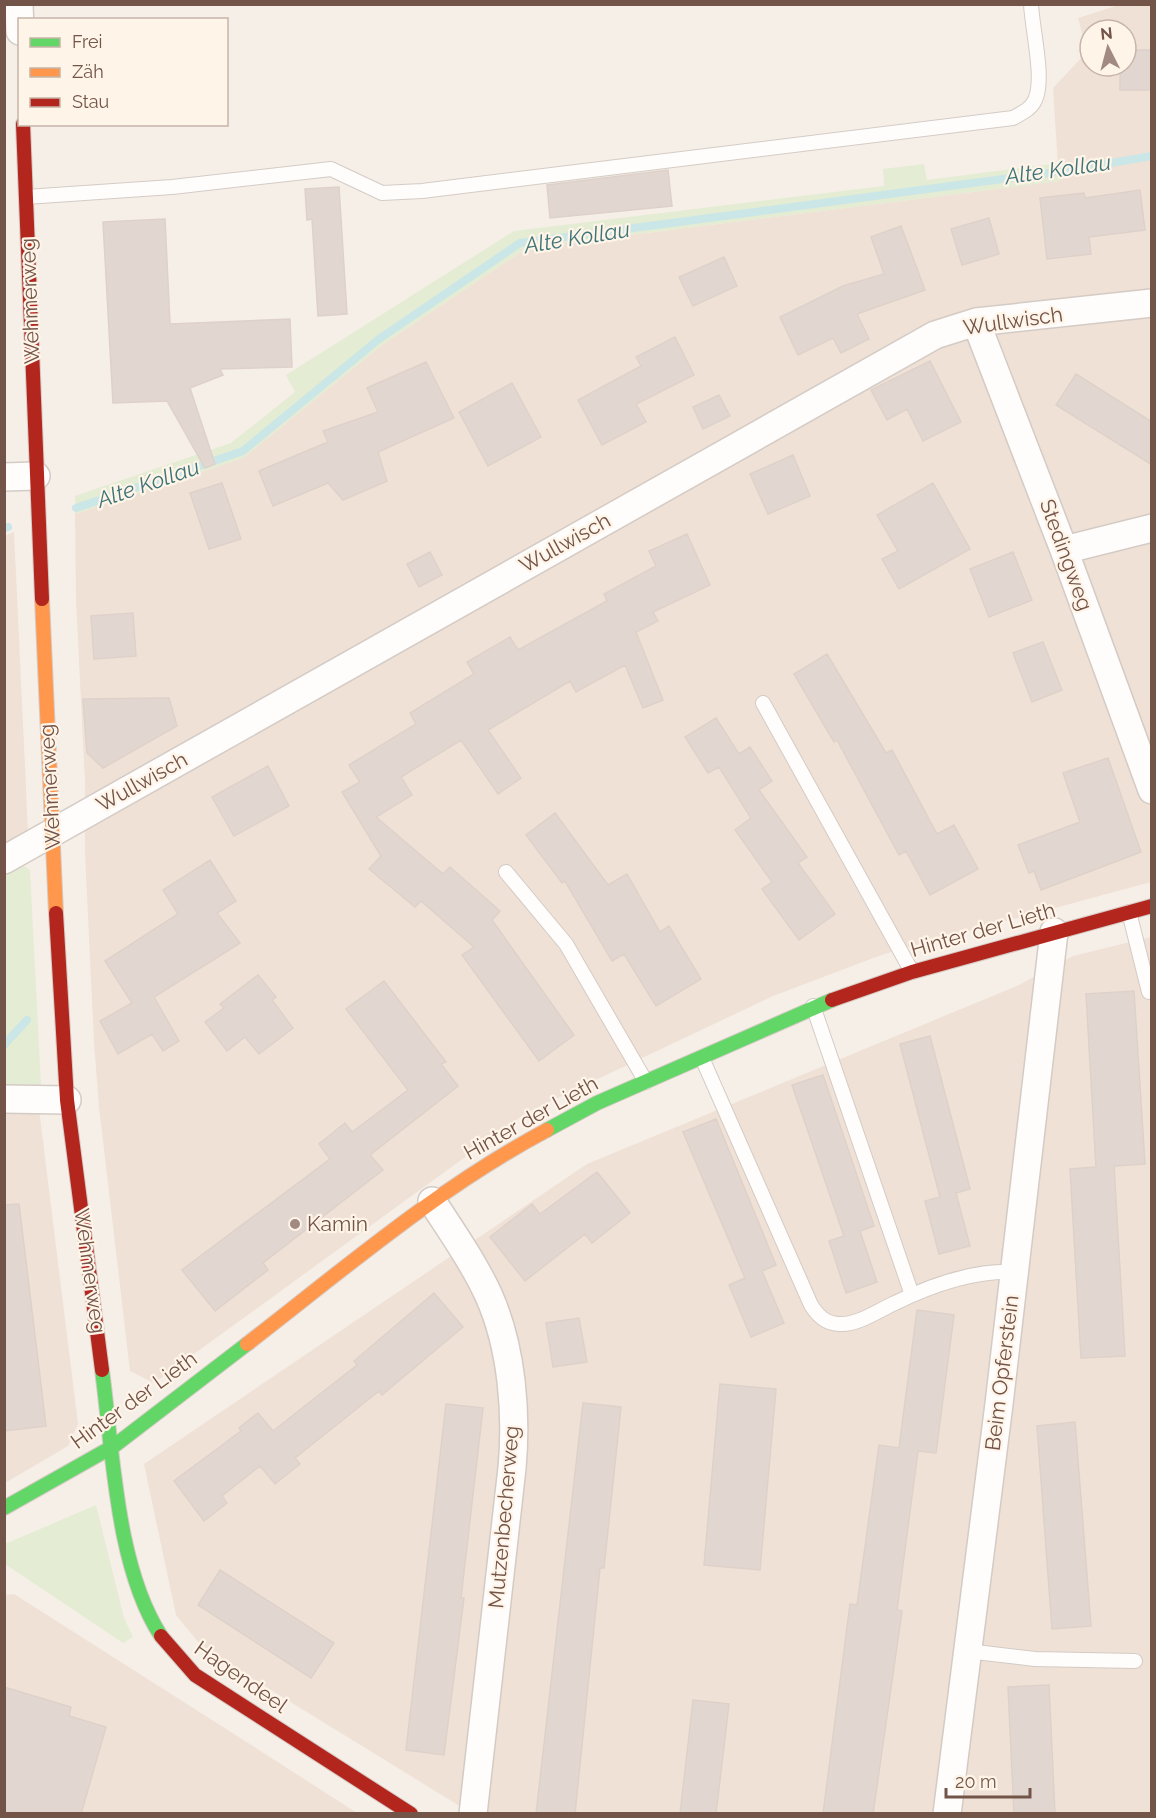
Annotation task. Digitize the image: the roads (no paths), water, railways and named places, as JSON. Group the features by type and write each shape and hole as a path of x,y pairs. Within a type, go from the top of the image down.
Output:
{"street":[{"name":"Wehmerweg","path":"23,126 51,833 66,1100 114,1446"},
{"name":"Wullwisch","path":"4,860 924,341 976,322 1152,303"},
{"name":"Stedingweg","path":"976,322 1064,550 1152,790"},
{"path":"4,477 36,476"},
{"path":"1064,550 1152,528"},
{"name":"Hinter der Lieth","path":"4,1508 114,1446 432,1201 505,1152 597,1103 702,1058 813,1006 912,972 1152,906"},
{"name":"Beim Opferstein","path":"947,1814 1015,1272 1054,932"},
{"path":"4,1099 66,1100"},
{"name":"Mutzenbecherweg","path":"432,1201 489,1297 501,1332 513,1413 512,1468 473,1814"},
{"name":"Hagendeel","path":"114,1446 124,1537 140,1596 155,1629 173,1655 195,1675 411,1814"}],"lane":[{"path":"26,197 171,187 331,169 382,194 422,191 1013,118 1027,110 1035,100 1040,85 1031,4"},
{"path":"763,703 912,972"},
{"path":"506,872 566,944 646,1082"},
{"path":"1129,912 1149,992"},
{"path":"813,1006 912,1295"},
{"path":"702,1058 811,1305 820,1317 830,1323 852,1322 912,1295 977,1275 1015,1272"},
{"path":"967,1651 1035,1659 1135,1661"}],"waterway":[{"name":"Alte Kollau","path":"76,508 243,451 379,339 520,243 1064,171 1152,156"},
{"name":"Alte Kollau","path":"4,528 8,527"},
{"path":"4,1045 27,1020"}],"place":[{"name":"Kamin","path":"295,1224"}]}
